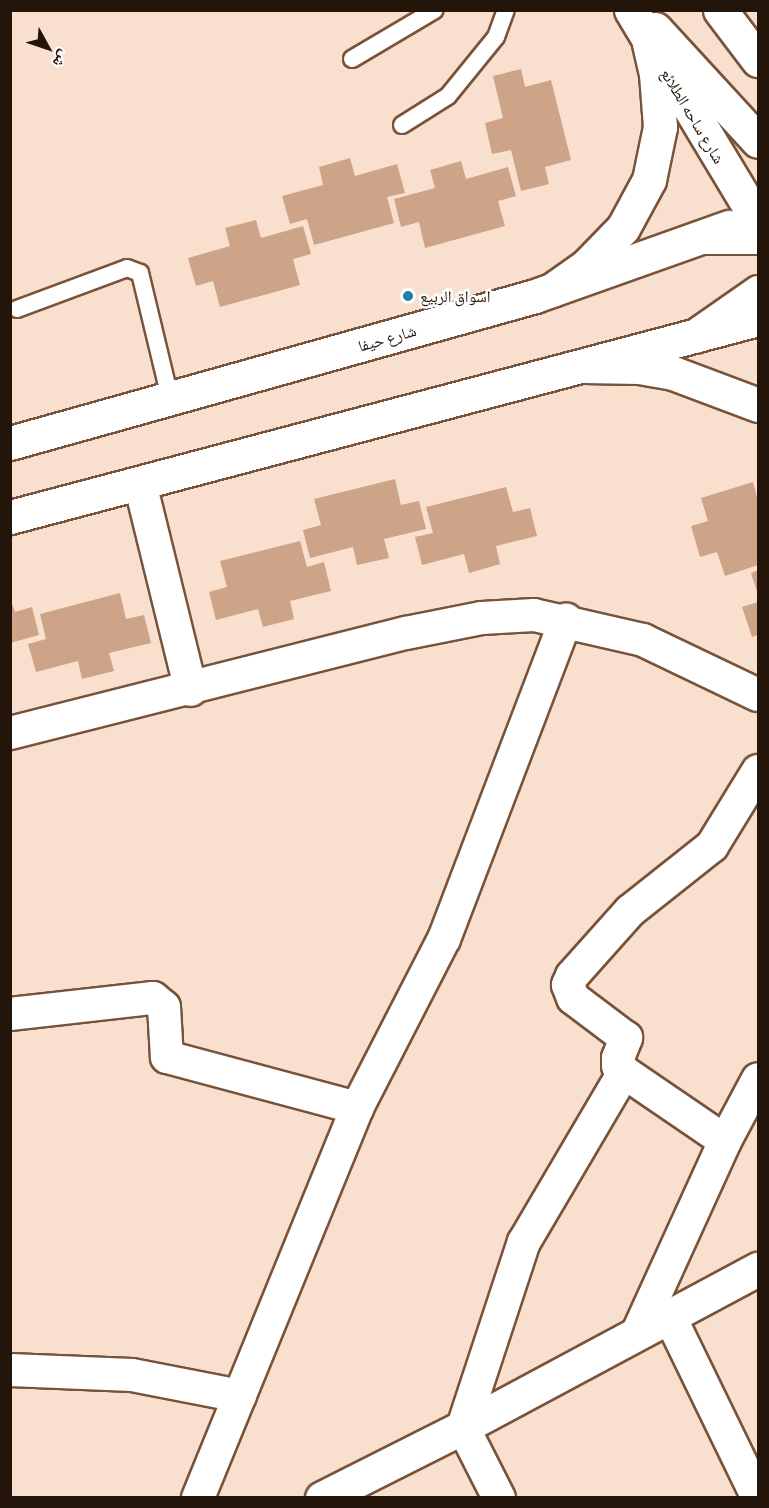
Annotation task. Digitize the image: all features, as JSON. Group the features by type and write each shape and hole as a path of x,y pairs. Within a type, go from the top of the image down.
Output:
{"main road":[{"name":"شارع ساحه الطلائع","path":"631,10 649,44 758,223"},
{"path":"637,10 700,74 759,141"},
{"path":"720,10 759,60"},
{"path":"552,290 586,266 623,228 649,180 660,127 656,74 649,44"},
{"name":"شارع حيفا","path":"10,443 552,290 703,237 758,223"},
{"path":"695,336 759,292"},
{"path":"10,517 759,319"},
{"path":"584,366 639,367 673,373 759,405"},
{"path":"322,1497 463,1427 669,1315 759,1269"}],"street":[{"path":"140,483 191,690"},
{"path":"10,733 191,690 406,633 482,618 534,615 566,620 643,640 759,695"},
{"path":"198,1497 357,1108 444,939 566,620"},
{"path":"725,1141 624,1072 618,1066 618,1058 626,1038 573,998 568,986 572,976 630,912 712,846 759,771"},
{"path":"10,1014 153,998 164,1007 167,1057 357,1108"},
{"path":"499,1497 463,1427 524,1242 624,1072"},
{"path":"638,1332 725,1141 759,1079"},
{"path":"669,1315 758,1497"},
{"path":"10,1370 132,1375 240,1396"}],"lane":[{"path":"352,59 435,10"},
{"path":"402,125 448,96 496,37 506,10"},
{"path":"17,309 127,268 140,273 170,398"}],"building":[{"path":"521,69 525,87 551,80 571,160 545,167 549,184 521,191 511,150 492,154 485,123 503,118 493,76"},
{"path":"350,158 355,176 397,164 405,193 387,197 394,223 314,245 307,219 290,224 282,196 323,185 319,167"},
{"path":"461,161 466,179 508,167 516,196 498,201 505,226 425,248 419,222 401,227 394,199 435,188 430,170"},
{"path":"256,220 261,238 303,226 311,254 293,259 300,285 220,307 213,281 196,286 188,258 230,246 225,228"},
{"path":"395,479 401,505 419,501 426,529 384,539 389,558 357,565 353,547 310,558 303,530 321,525 314,499"},
{"path":"753,482 758,501 758,565 725,576 717,552 700,557 691,526 708,521 701,498"},
{"path":"506,487 513,512 530,508 537,536 496,546 500,564 469,573 464,554 422,565 415,537 433,533 426,507"},
{"path":"300,541 307,567 324,562 331,591 290,601 294,619 263,627 258,609 216,620 209,592 227,587 220,561"},
{"path":"758,570 758,595 751,573"},
{"path":"120,593 126,619 144,615 151,643 109,653 114,671 82,679 78,661 36,672 28,644 46,639 40,614"},
{"path":"10,598 15,612 32,607 39,635 10,643"},
{"path":"758,602 758,635 752,637 742,607"}],"place":[{"name":"اسواق الربيع","path":"408,296"}]}
